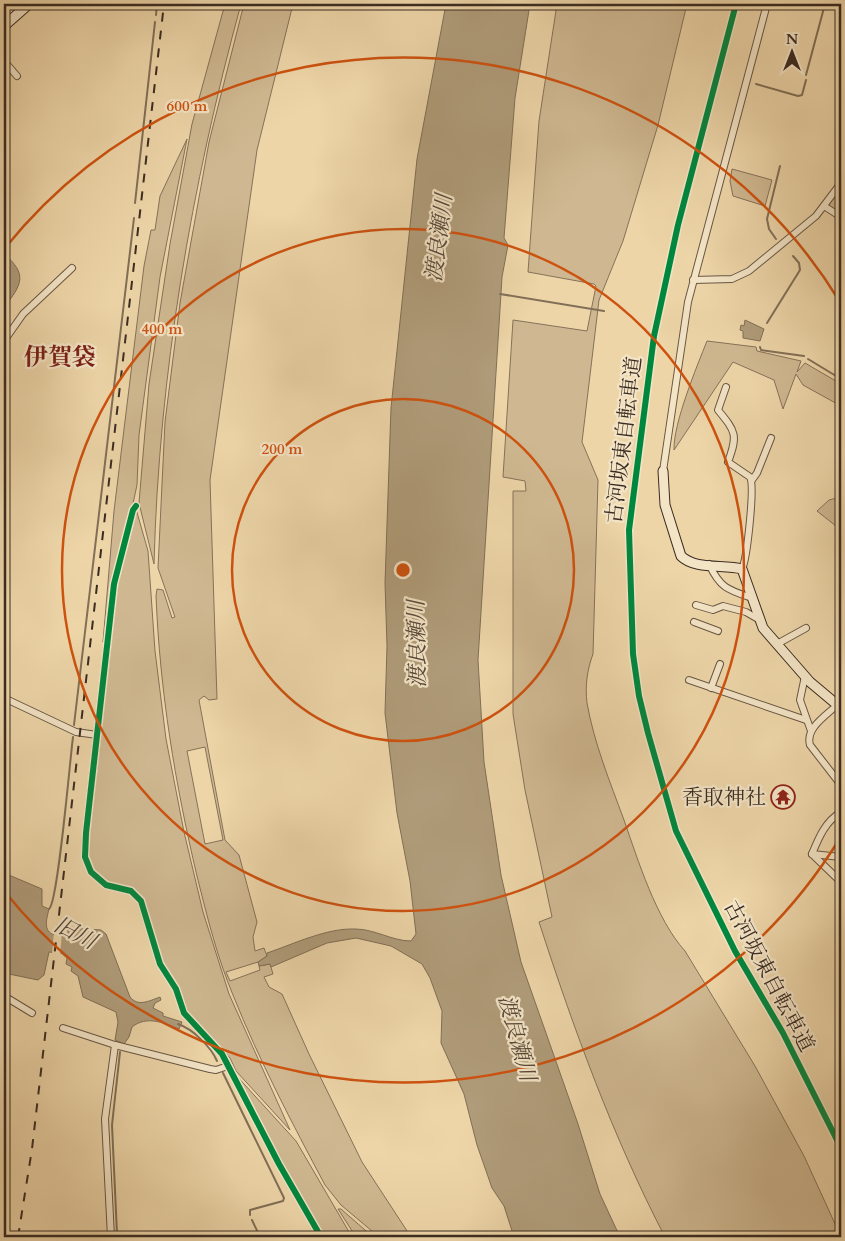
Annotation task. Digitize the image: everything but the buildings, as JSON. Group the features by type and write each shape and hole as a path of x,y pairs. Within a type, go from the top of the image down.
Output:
{"street":[{"path":"5,22 29,4"},
{"path":"742,569 687,560 681,556 665,505 663,471 674,385 693,280 767,4"},
{"path":"4,61 17,76"},
{"path":"693,280 724,281 740,276 776,250 816,216 841,184"},
{"path":"824,206 841,217"},
{"path":"4,341 23,314 72,268"},
{"path":"726,387 718,410 732,428 734,446 728,462 744,472 752,480"},
{"path":"771,438 757,473 752,480 752,499 742,569 758,619 805,676 839,706 811,731"},
{"path":"136,506 133,510 114,584 85,842 85,857 88,867 96,878 106,885 131,891 141,901 160,964 176,989 184,1013 222,1054 283,1171 321,1237"},
{"path":"709,564 717,582 729,590 752,598"},
{"path":"696,605 713,610 723,606 746,612 758,619"},
{"path":"694,622 718,631"},
{"path":"777,644 806,628"},
{"path":"711,688 720,664"},
{"path":"805,676 800,700 811,731 810,745 841,785"},
{"path":"689,680 806,720"},
{"path":"4,698 76,732 97,735"},
{"path":"812,854 829,820 841,812"},
{"path":"812,854 841,857"},
{"path":"812,854 841,882"},
{"path":"4,996 32,1012"},
{"path":"63,1028 115,1045 210,1069 216,1070 228,1066"},
{"path":"111,1235 105,1119 115,1045"}],"shaded area":[{"path":"225,4 241,4 207,142 181,281 163,422 154,564 139,503 149,384 170,244 192,124"},
{"path":"244,4 293,4 257,150 210,480 217,699 209,700 204,696 199,700 225,840 239,855 257,922 253,937 255,951 264,948 267,956 258,962 226,972 230,981 260,970 259,966 270,964 273,974 264,977 269,987 282,994 362,1162 411,1237 379,1237 341,1205 325,1185 288,1115 254,1043 222,966 197,876 175,772 161,667 156,596 157,589 163,590 172,618 175,617 158,568 165,422 180,303 209,142","holes":["205,747 223,840 205,844 187,751"]},
{"path":"557,4 687,4 658,125 623,241 599,300 582,442 598,480 593,654 586,684 590,718 598,748 642,871 665,923 685,951 755,1066 804,1156 841,1237 665,1237 628,1161 596,1082 566,1003 539,922 552,917 525,790 513,714 513,491 526,491 525,481 503,477 513,320 587,331 596,286 594,284 528,272 539,121"},
{"path":"187,139 160,277 139,435 137,485 103,642 114,511 144,266 151,230 155,230 160,196"},
{"path":"732,169 772,180 765,206 733,196 730,181"},
{"path":"841,186 841,213 828,205"},
{"path":"707,341 756,347 757,351 801,361 797,372 805,363 841,384 841,406 803,385 796,374 783,409 774,380 733,362 674,450 681,411"},
{"path":"841,497 841,530 817,511 829,500"},
{"path":"136,509 148,551 155,651 166,739 184,832 203,912 229,994 290,1130 236,1071 230,1058 188,1012 179,989 160,958 144,900 132,888 106,881 96,873 88,859 88,842 117,581"},
{"path":"234,1073 296,1141 352,1237 323,1237"},
{"path":"338,1209 341,1209 373,1237 356,1237"}],"water":[{"name":"渡良瀬川","path":"446,4 530,4 515,98 504,238 508,245 502,277 478,660 484,762 501,875 521,962 578,1124 600,1194 620,1237 514,1237 504,1206 492,1188 477,1145 464,1094 441,1043 442,1011 430,978 422,964 391,946 356,938 327,943 271,967 270,964 259,966 258,962 267,956 267,953 310,937 344,929 362,930 411,941 416,934 410,881 397,813 385,713 387,646 385,583 391,408 417,159"},
{"path":"4,254 17,268 20,280 15,292 4,307"},
{"path":"745,320 764,329 760,341 743,338 743,331 740,330 741,325 744,326"},
{"name":"旧川","path":"4,873 42,889 42,906 49,909 46,924 48,931 51,933 65,936 68,934 68,928 101,930 106,934 130,997 140,1002 160,997 161,1000 155,1003 153,1008 163,1013 163,1016 182,1022 179,1029 156,1021 144,1021 132,1027 129,1037 124,1044 115,1040 118,1022 116,1012 83,997 78,976 71,971 72,967 66,964 67,958 61,953 49,952 44,975 38,980 4,973"}],"pier":[{"path":"54,932 62,933 60,955 52,954"}],"waterway":[{"path":"156,15 157,4"},
{"path":"806,75 825,4"},
{"path":"135,203 155,22"},
{"path":"756,84 798,96 802,95 806,80"},
{"path":"776,239 769,229 767,219 780,166"},
{"path":"74,725 134,218"},
{"path":"767,323 800,270 799,263 793,256"},
{"path":"500,294 604,311"},
{"path":"760,347 761,350 804,356"},
{"path":"808,359 841,379"},
{"path":"49,909 60,858 73,737"},
{"path":"178,1024 184,1026 201,1039 217,1061"},
{"path":"113,1237 117,1234 112,1125 120,1052"},
{"path":"223,1073 284,1198 283,1201 250,1210 250,1215"},
{"path":"252,1220 260,1237"}],"railway":[{"path":"18,1237 32,1149 164,4"}],"cycle path":[{"name":"古河坂東自転車道","path":"736,4 678,225 654,336 629,530 633,654 639,696 676,831 735,951 783,1033 841,1148"},
{"path":"136,506 133,510 114,584 86,833 85,857 91,872 106,885 131,891 141,901 160,964 176,989 184,1013 222,1054 279,1164 321,1237"}],"place":[{"name":"香取神社","path":"783,797"}],"district":[{"name":"伊賀袋","path":"60,357"}]}
